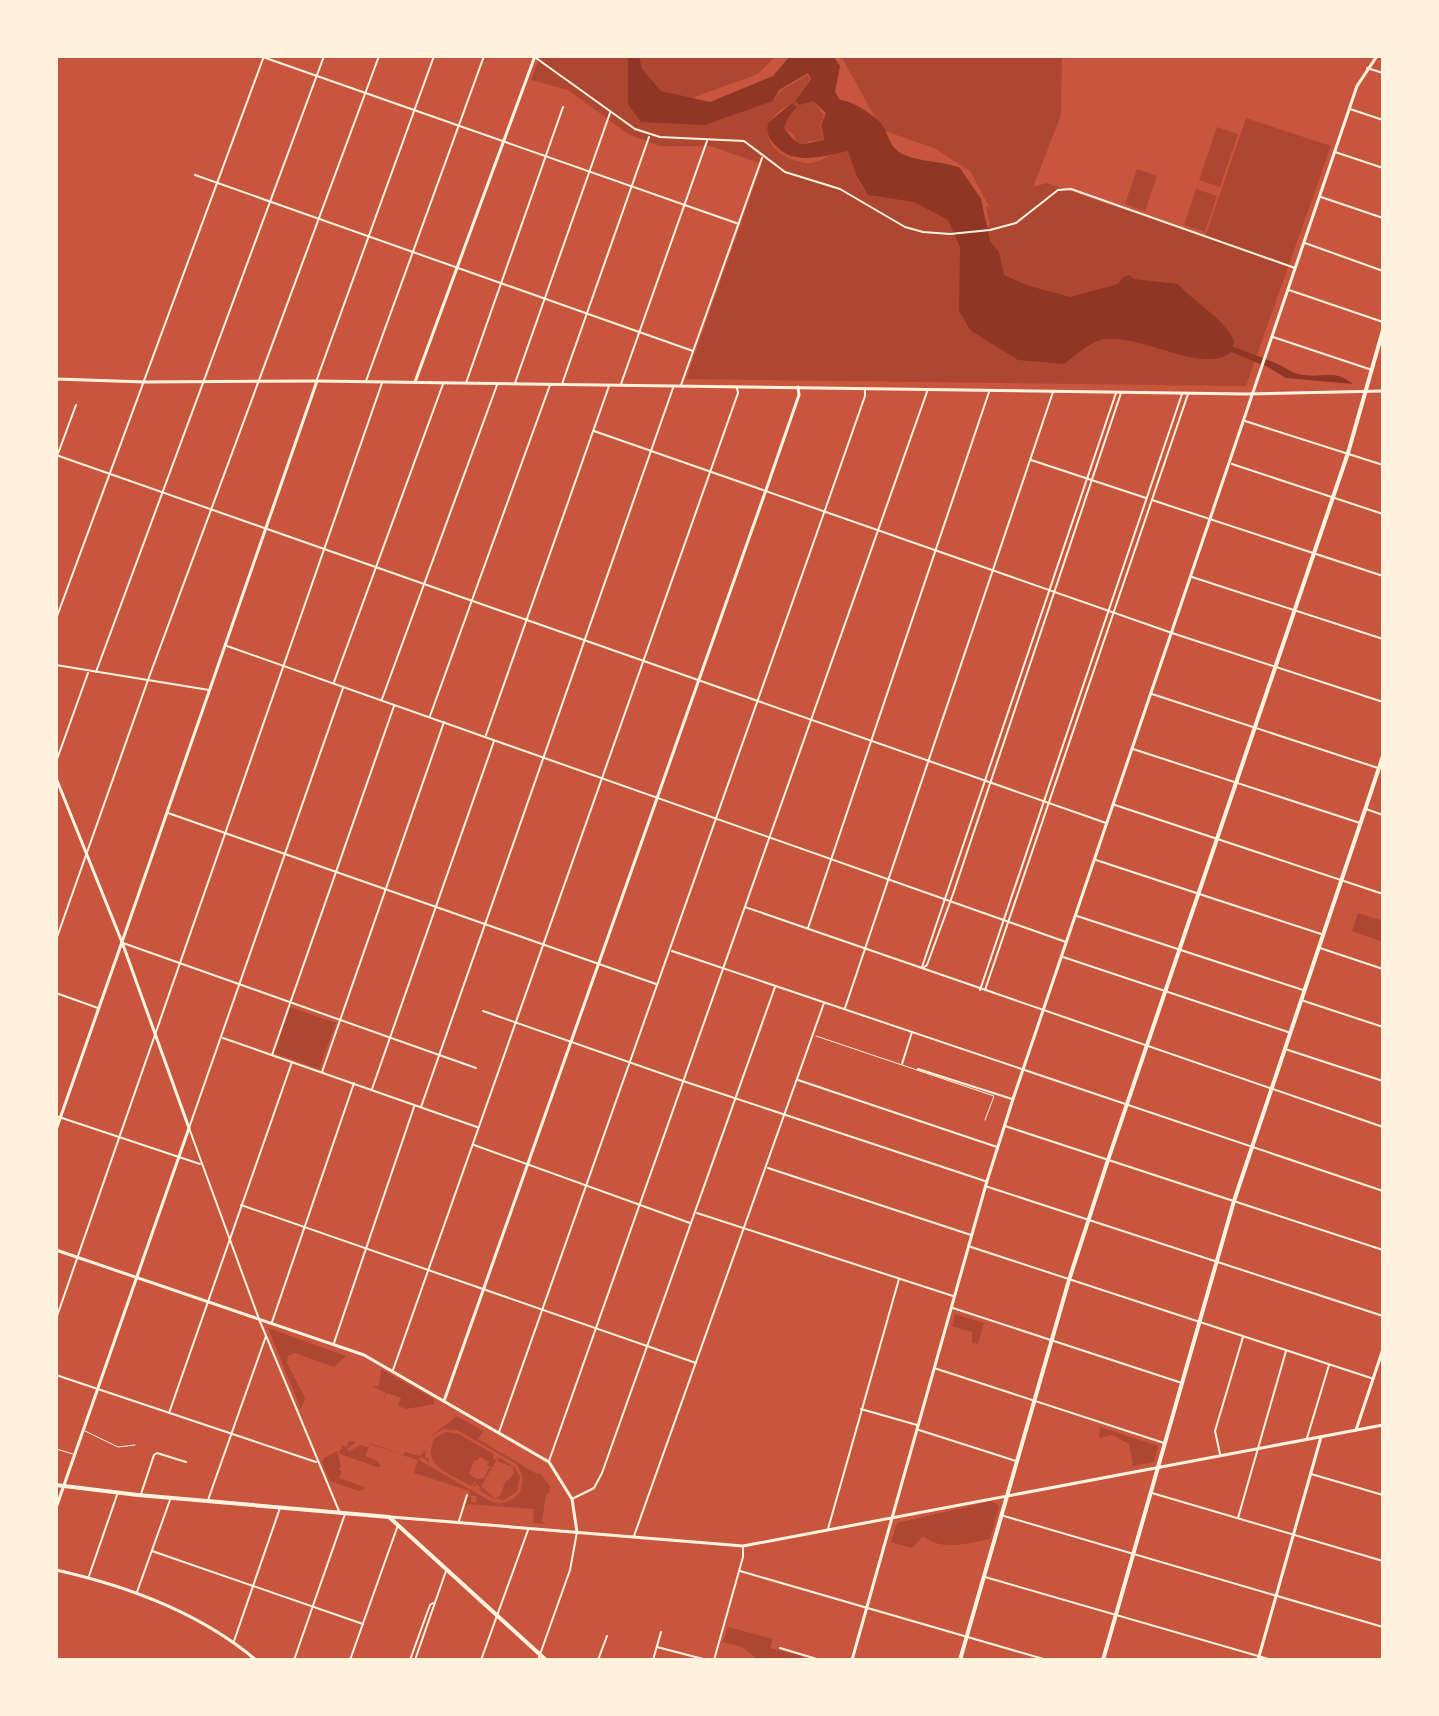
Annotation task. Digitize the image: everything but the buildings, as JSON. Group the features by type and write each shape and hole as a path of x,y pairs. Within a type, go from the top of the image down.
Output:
{"main road":[{"path":"852,1660 933,1368 1013,1099 1350,109 1367,68 1377,56"},
{"path":"415,382 535,57"},
{"path":"960,1660 1088,1220 1348,453 1383,330"},
{"path":"56,379 1254,394 1383,391"},
{"path":"56,1130 317,381"},
{"path":"444,1401 766,490 799,395 798,387"},
{"path":"1103,1660 1234,1201 1383,756"},
{"path":"56,778 122,942 189,1128 56,1508"},
{"path":"56,1250 364,1355 549,1462 572,1499 577,1532"},
{"path":"1356,1430 1383,1349"},
{"path":"56,1485 140,1495 743,1546 1383,1425"},
{"path":"1258,1658 1321,1437"},
{"path":"389,1517 539,1657 546,1660"},
{"path":"56,1570 137,1593 189,1616 256,1660"}],"street":[{"path":"56,619 263,56 739,224"},
{"path":"96,672 324,56"},
{"path":"56,940 148,680 379,56"},
{"path":"317,381 434,56"},
{"path":"366,382 484,56"},
{"path":"535,57 635,129 650,135 744,141 785,172 840,189 905,227 923,232 952,234 1016,223 1058,190 1071,189 1296,268"},
{"path":"1367,68 1383,73"},
{"path":"466,384 563,107"},
{"path":"1350,109 1383,120"},
{"path":"515,384 611,111"},
{"path":"562,385 650,135"},
{"path":"620,385 708,139"},
{"path":"1335,152 1383,168"},
{"path":"680,387 763,155"},
{"path":"195,175 693,351"},
{"path":"1321,197 1383,218"},
{"path":"1305,243 1383,271"},
{"path":"1289,290 1383,322"},
{"path":"1273,337 1370,370"},
{"path":"56,1319 382,382"},
{"path":"334,683 443,384"},
{"path":"382,701 497,384"},
{"path":"430,717 550,385"},
{"path":"485,737 610,385"},
{"path":"392,1371 738,393 737,386"},
{"path":"421,1107 674,387"},
{"path":"499,1433 865,396 865,388"},
{"path":"549,1462 928,389"},
{"path":"808,929 990,390"},
{"path":"845,1009 1054,390"},
{"path":"922,969 927,965 950,900 1119,392"},
{"path":"980,990 1049,803 1182,393"},
{"path":"985,992 1045,801 1189,393"},
{"path":"76,405 56,456 1107,824"},
{"path":"1245,421 1383,465"},
{"path":"594,431 1172,633 1383,702"},
{"path":"1031,460 1383,576"},
{"path":"1230,463 1383,514"},
{"path":"922,969 1050,589 1090,481"},
{"path":"1192,577 1383,639"},
{"path":"226,645 1067,942"},
{"path":"56,665 210,690"},
{"path":"56,762 88,671"},
{"path":"294,1660 343,1512 319,1463 259,1319 189,1128 343,686"},
{"path":"1152,694 1379,768"},
{"path":"272,1055 394,705"},
{"path":"322,1072 444,722"},
{"path":"372,1089 494,740"},
{"path":"1133,749 1360,823"},
{"path":"1114,805 1383,894"},
{"path":"1365,809 1383,815"},
{"path":"167,812 657,985"},
{"path":"1095,860 1322,935"},
{"path":"745,907 1383,1127"},
{"path":"1076,916 1303,991"},
{"path":"122,942 476,1068"},
{"path":"1318,948 1383,969"},
{"path":"670,950 1383,1191"},
{"path":"1062,957 1289,1033"},
{"path":"572,1499 589,1492 598,1482 775,985"},
{"path":"56,993 99,1008"},
{"path":"1300,999 1383,1027"},
{"path":"634,1537 824,1002"},
{"path":"483,1011 1088,1220 1383,1316"},
{"path":"902,1064 912,1032"},
{"path":"221,1037 479,1127"},
{"path":"1284,1049 1383,1081"},
{"path":"169,1413 292,1062"},
{"path":"918,1069 1013,1099"},
{"path":"797,1079 998,1147"},
{"path":"271,1323 354,1083"},
{"path":"333,1344 415,1105"},
{"path":"58,1117 201,1164"},
{"path":"1005,1126 1383,1250"},
{"path":"472,1145 691,1223"},
{"path":"766,1167 972,1235"},
{"path":"241,1205 697,1363"},
{"path":"695,1212 955,1297"},
{"path":"969,1247 1372,1379"},
{"path":"828,1529 899,1278"},
{"path":"951,1307 1182,1383"},
{"path":"208,1500 266,1335"},
{"path":"1220,1455 1215,1431 1243,1337"},
{"path":"1238,1519 1286,1351"},
{"path":"1306,1439 1329,1365"},
{"path":"933,1368 1165,1444"},
{"path":"56,1375 319,1463"},
{"path":"861,1409 1017,1461"},
{"path":"140,1495 154,1455 157,1453 186,1462"},
{"path":"1310,1474 1383,1495"},
{"path":"89,1577 118,1492"},
{"path":"1151,1493 1383,1561"},
{"path":"458,1522 467,1495"},
{"path":"137,1593 171,1497"},
{"path":"234,1643 280,1507"},
{"path":"1002,1516 1383,1627"},
{"path":"350,1660 398,1525"},
{"path":"481,1660 529,1528"},
{"path":"539,1657 570,1570 577,1532"},
{"path":"714,1660 740,1571 743,1546"},
{"path":"152,1551 363,1624"},
{"path":"415,1660 446,1569"},
{"path":"740,1571 1047,1660"},
{"path":"984,1577 1272,1660"},
{"path":"653,1660 661,1632"},
{"path":"598,1660 607,1636"},
{"path":"410,1660 419,1643"},
{"path":"657,1647 707,1660"},
{"path":"780,1648 820,1660"}],"lane":[{"path":"813,1036 994,1096 985,1120"},
{"path":"83,1430 118,1447 135,1445"},
{"path":"56,1449 75,1455"}],"shaded area":[{"path":"540,56 776,56 758,74 678,103 705,125 773,101 781,91 807,75 810,79 795,101 800,105 813,101 824,115 820,125 823,140 796,143 794,135 784,128 797,107 792,103 771,121 769,139 774,148 794,160 807,163 848,149 858,180 870,194 915,199 947,218 957,228 990,225 986,207 989,206 970,171 934,148 882,130 841,56 1062,56 1061,115 1033,187 1047,183 1205,237 1246,118 1331,146 1246,386 686,379 762,164 710,146 659,146 628,134 568,90 531,80"},
{"path":"628,56 639,56 642,69 661,91 710,102 773,76 790,56 833,56 840,66 835,92 840,100 857,106 875,118 896,150 913,158 960,168 981,199 990,241 999,252 1004,275 1026,285 1070,297 1118,284 1123,277 1130,275 1134,279 1178,284 1223,324 1234,341 1233,347 1296,373 1335,375 1353,384 1286,378 1231,352 1219,358 1204,359 1115,339 1095,342 1064,364 1018,360 970,330 959,310 960,247 948,220 914,202 868,195 856,175 848,151 800,158 783,152 772,141 768,123 792,103 797,107 784,128 790,135 801,144 824,140 821,125 826,113 813,101 800,105 795,101 811,79 808,73 779,90 773,101 705,125 641,122 628,104"},
{"path":"1217,127 1238,134 1220,187 1199,180"},
{"path":"1137,169 1157,176 1145,211 1125,204"},
{"path":"1196,189 1217,196 1205,232 1184,225"},
{"path":"1358,913 1383,921 1383,942 1352,931"},
{"path":"290,1007 336,1023 319,1069 274,1053"},
{"path":"955,1314 984,1323 978,1344 972,1343 972,1332 952,1326"},
{"path":"268,1328 346,1356 334,1367 295,1353 288,1356 287,1363 305,1398 301,1409"},
{"path":"381,1369 434,1399 434,1404 406,1409 398,1406 401,1398 387,1393 383,1402 386,1393 372,1386 379,1386"},
{"path":"457,1416 483,1431 478,1439 540,1473 550,1486 542,1522 547,1524 533,1523 534,1509 468,1504 466,1507 468,1497 476,1503 477,1496 414,1473 418,1459 417,1460 370,1444 365,1456 378,1461 380,1467 377,1467 339,1451 342,1445 347,1447 349,1441 356,1442 347,1449 349,1451 361,1445 368,1447 370,1443 403,1455 405,1452 420,1456 426,1450 425,1458 430,1463 421,1457 419,1460 492,1502 509,1501 522,1486 523,1479 516,1464 457,1430 444,1429 431,1436"},
{"path":"1100,1427 1158,1446 1154,1462 1133,1466 1129,1444 1112,1435 1099,1438"},
{"path":"446,1432 459,1434 494,1454 495,1460 498,1457 492,1468 480,1457 474,1460 469,1474 477,1479 484,1478 491,1469 482,1485 479,1483 482,1486 479,1491 477,1485 473,1487 477,1480 471,1486 443,1470 433,1459 433,1442"},
{"path":"337,1451 341,1467 338,1469 342,1471 339,1478 366,1488 359,1491 330,1481 322,1462"},
{"path":"500,1458 514,1467 520,1477 517,1492 504,1500 492,1498 480,1491 482,1487 495,1498 500,1496 506,1480 514,1473 513,1467 497,1461"},
{"path":"992,1501 999,1506 990,1539 947,1545 923,1536 912,1548 891,1542 897,1523"},
{"path":"728,1627 773,1639 770,1648 802,1656 801,1660 759,1660 742,1647 723,1642"}]}
